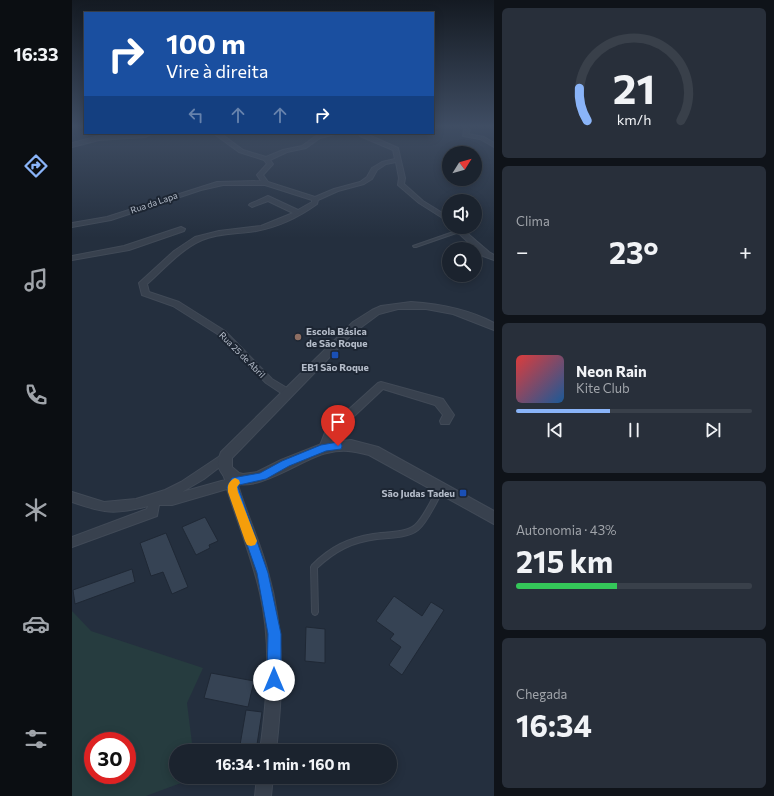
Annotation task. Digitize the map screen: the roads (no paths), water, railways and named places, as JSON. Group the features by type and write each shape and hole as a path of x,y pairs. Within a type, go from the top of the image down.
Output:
{"street":[{"path":"236,182 260,175 270,164"},
{"name":"Rua 25 de Abril","path":"288,392 269,381 222,334 176,304 145,293 143,283 186,246 198,239 258,229 298,213 314,203 315,199 336,190 362,183 370,178 374,169 384,164"},
{"path":"399,164 402,178 401,186 421,202 442,216"},
{"path":"260,175 266,183"},
{"path":"236,182 266,183 315,199"},
{"name":"Rua da Lapa","path":"72,225 117,216 184,193 219,184 236,182"},
{"path":"252,205 268,198 298,213"},
{"path":"72,258 126,248 181,229"},
{"path":"464,234 486,254 494,258"},
{"path":"154,500 172,500 219,486 230,476 288,392 363,319 386,308 418,306 456,311 483,321 494,327"},
{"path":"324,448 330,433 381,386 439,402 449,415 445,421"},
{"path":"72,497 104,507 133,505 154,500 182,486 230,476 262,476 324,448 351,444 373,451 494,518"},
{"path":"230,476 262,573 274,634 274,710 269,744"},
{"path":"72,542 153,512 154,500"},
{"path":"263,796 264,784"}],"lane":[{"path":"415,246 445,234"},
{"path":"316,612 314,567 326,554 342,545 371,537 408,532 416,528 441,488"}],"place":[{"name":"Escola Básica de São Roque","path":"298,337"},
{"name":"EB1 São Roque","path":"335,355"},
{"name":"São Judas Tadeu","path":"463,493"}]}
